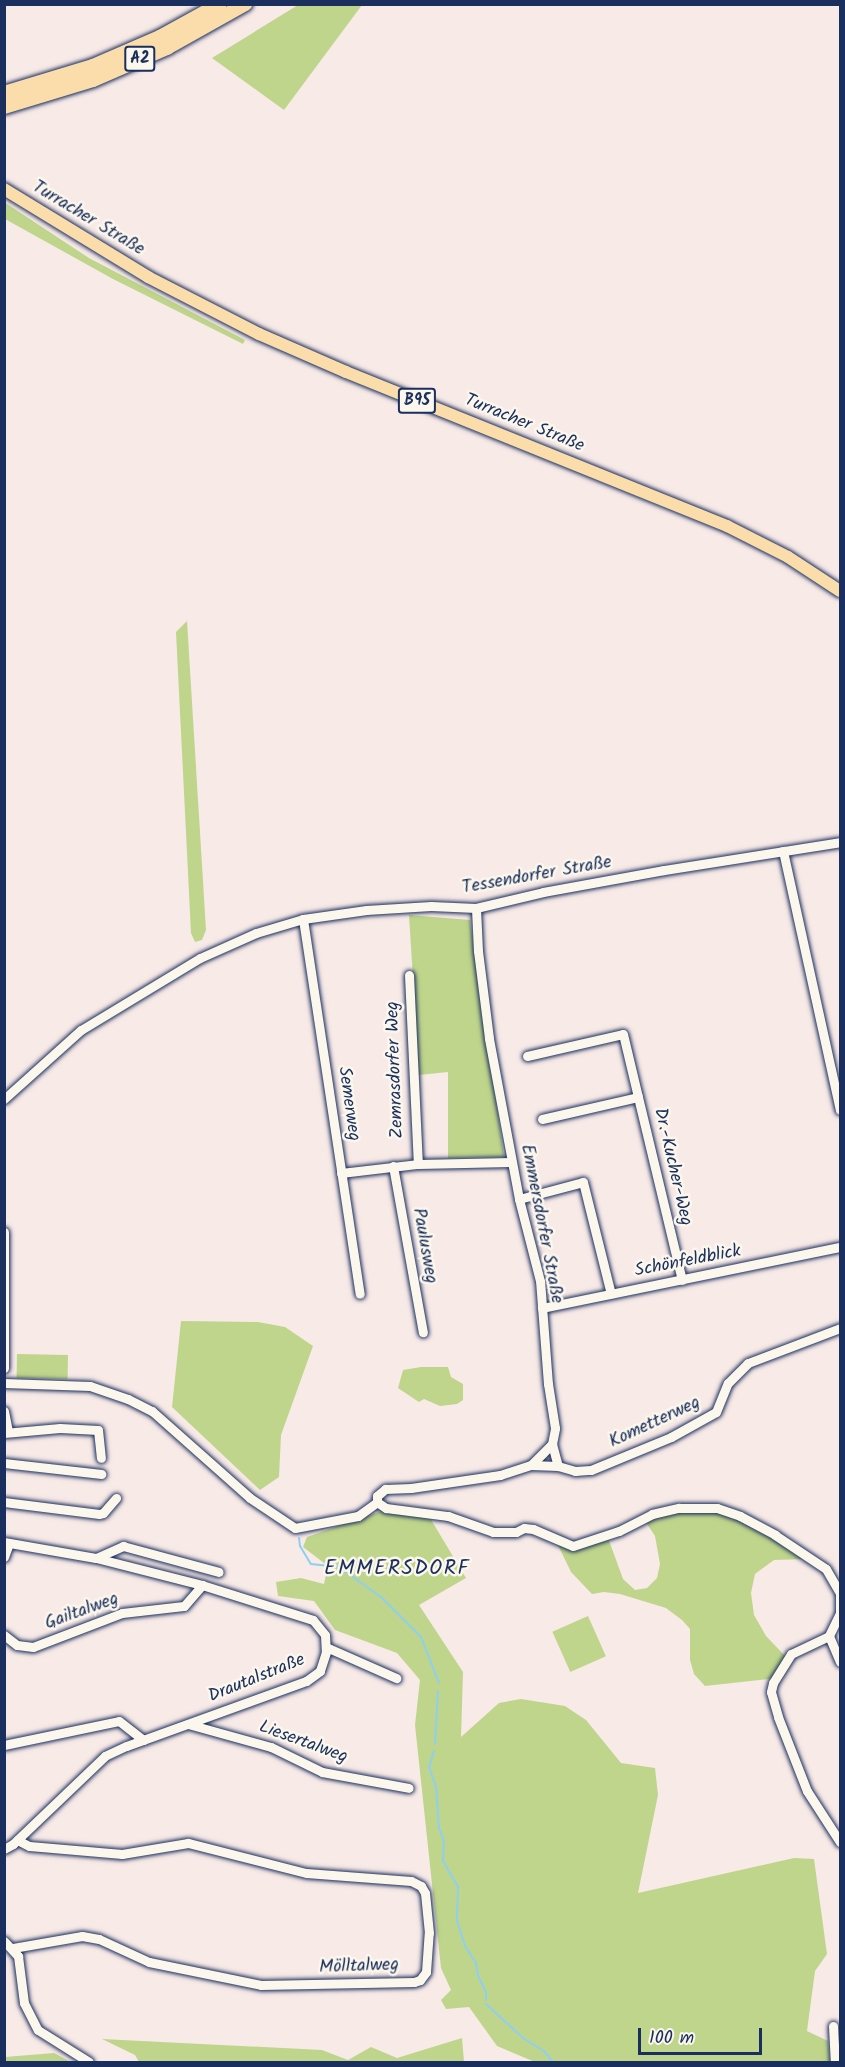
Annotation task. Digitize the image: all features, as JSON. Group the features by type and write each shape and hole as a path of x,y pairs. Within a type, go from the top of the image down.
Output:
{"highway":[{"name":"A2","path":"4,93 93,66 160,37 220,4"},
{"name":"A2","path":"4,107 93,80 222,20 245,4"}],"main road":[{"name":"Turracher Straße","path":"4,189 148,277 260,334 346,372 727,526 788,557 840,591"}],"street":[{"name":"Tessendorfer Straße","path":"4,1099 81,1030 200,958 256,933 303,919 366,910 476,908 543,892 840,842"},
{"path":"783,851 840,1110"},
{"name":"Emmersdorfer Straße","path":"476,908 480,977 519,1199 540,1281 548,1384 555,1422 552,1443"},
{"name":"Semerweg","path":"303,919 360,1294"},
{"name":"Zemrasdorfer Weg","path":"409,975 418,1164"},
{"name":"Dr.-Kucher-Weg","path":"527,1056 623,1034 682,1280"},
{"name":"Dr.-Kucher-Weg","path":"542,1119 638,1097"},
{"path":"341,1173 418,1164 512,1162"},
{"name":"Paulusweg","path":"393,1166 423,1332"},
{"path":"519,1199 584,1182 611,1294"},
{"path":"4,1232 4,1368"},
{"name":"Schönfeldblick","path":"542,1308 840,1247"},
{"name":"Kometterweg","path":"531,1465 558,1466 575,1471 591,1470 671,1437 717,1412 728,1383 748,1363 840,1328"},
{"path":"4,1383 90,1386 128,1399 152,1411 250,1498 295,1527 358,1516 377,1502"},
{"path":"4,1411 6,1432 60,1428 98,1430 101,1458"},
{"path":"377,1502 377,1496 385,1489 500,1475 531,1465 552,1443"},
{"path":"552,1443 558,1466"},
{"path":"4,1463 101,1474"},
{"path":"4,1502 99,1514 103,1513 116,1498"},
{"path":"377,1502 386,1508 448,1516 493,1532 532,1529 573,1546 619,1531 652,1514 679,1508 717,1508 740,1516 775,1535 826,1569 840,1593 840,1613 829,1636 791,1654 773,1683 771,1692 778,1717 807,1791 840,1842"},
{"path":"4,1557 7,1542"},
{"name":"Drautalstraße","path":"4,1849 17,1840 105,1756 306,1681 320,1671 326,1647 325,1635 313,1620 202,1586 96,1558 7,1542"},
{"path":"96,1558 123,1546 219,1572"},
{"name":"Gailtalweg","path":"4,1635 17,1645 33,1647 122,1613 184,1606 202,1586"},
{"path":"829,1636 840,1662"},
{"path":"326,1647 396,1678"},
{"path":"4,1745 119,1721 143,1740"},
{"name":"Liesertalweg","path":"188,1724 271,1747 322,1772 409,1788"},
{"name":"Mölltalweg","path":"14,1948 82,1936 99,1939 149,1962 261,1985 414,1982 420,1980 426,1972 429,1933 425,1893 421,1886 411,1881 306,1873 188,1843 122,1854 29,1846 17,1840"},
{"path":"4,1941 14,1948 20,1965 24,2003 38,2030 89,2062"},
{"path":"833,2026 836,2062"}],"green space":[{"path":"298,5 362,5 284,110 212,58"},
{"path":"4,202 89,258 245,340 243,344 113,279 5,219"},
{"path":"187,621 206,930 202,940 195,942 191,933 176,632"},
{"path":"409,915 470,920 504,1157 448,1158 448,1072 419,1075"},
{"path":"181,1321 258,1322 285,1327 313,1346 281,1435 279,1477 260,1490 172,1407"},
{"path":"17,1354 68,1355 68,1379 17,1378"},
{"path":"448,1367 451,1377 463,1384 463,1400 457,1404 440,1406 424,1399 419,1402 398,1388 403,1370"},
{"path":"722,1510 746,1519 806,1559 774,1560 755,1574 751,1593 754,1615 766,1636 788,1659 778,1675 769,1679 705,1686 694,1674 690,1660 690,1629 682,1620 666,1608 620,1594 604,1592 592,1594 571,1572 556,1541 564,1543 607,1535 623,1579 635,1590 647,1588 657,1578 660,1564 655,1536 643,1518 659,1512"},
{"path":"382,1511 430,1518 466,1578 419,1605 463,1672 461,1737 499,1703 521,1699 565,1706 586,1720 621,1763 655,1768 658,1795 638,1893 794,1858 814,1859 827,1954 815,1971 807,2031 828,2041 830,2062 535,2062 497,2046 469,2007 446,2009 441,2000 451,1990 441,1968 415,1725 420,1680 397,1653 335,1630 314,1601 278,1596 276,1582 301,1578 324,1584 328,1566 303,1547 307,1537"},
{"path":"588,1616 606,1656 570,1672 552,1632"},
{"path":"462,2038 464,2062 139,2062 135,2055 102,2039 322,2050 348,2060 371,2047 397,2058"},
{"path":"54,2053 71,2062 5,2062 5,2057"}],"waterway":[{"path":"299,1538 300,1546 311,1564 339,1567 381,1597 421,1637 439,1683"},
{"path":"435,1744 438,1691"},
{"path":"434,1751 429,1767 436,1787 439,1828 444,1841 443,1861 458,1887 457,1921 465,1946 476,1963 478,1976 486,1992 486,2000"},
{"path":"486,2004 523,2038 544,2051 553,2062"}],"district":[{"name":"EMMERSDORF","path":"397,1569"}]}
